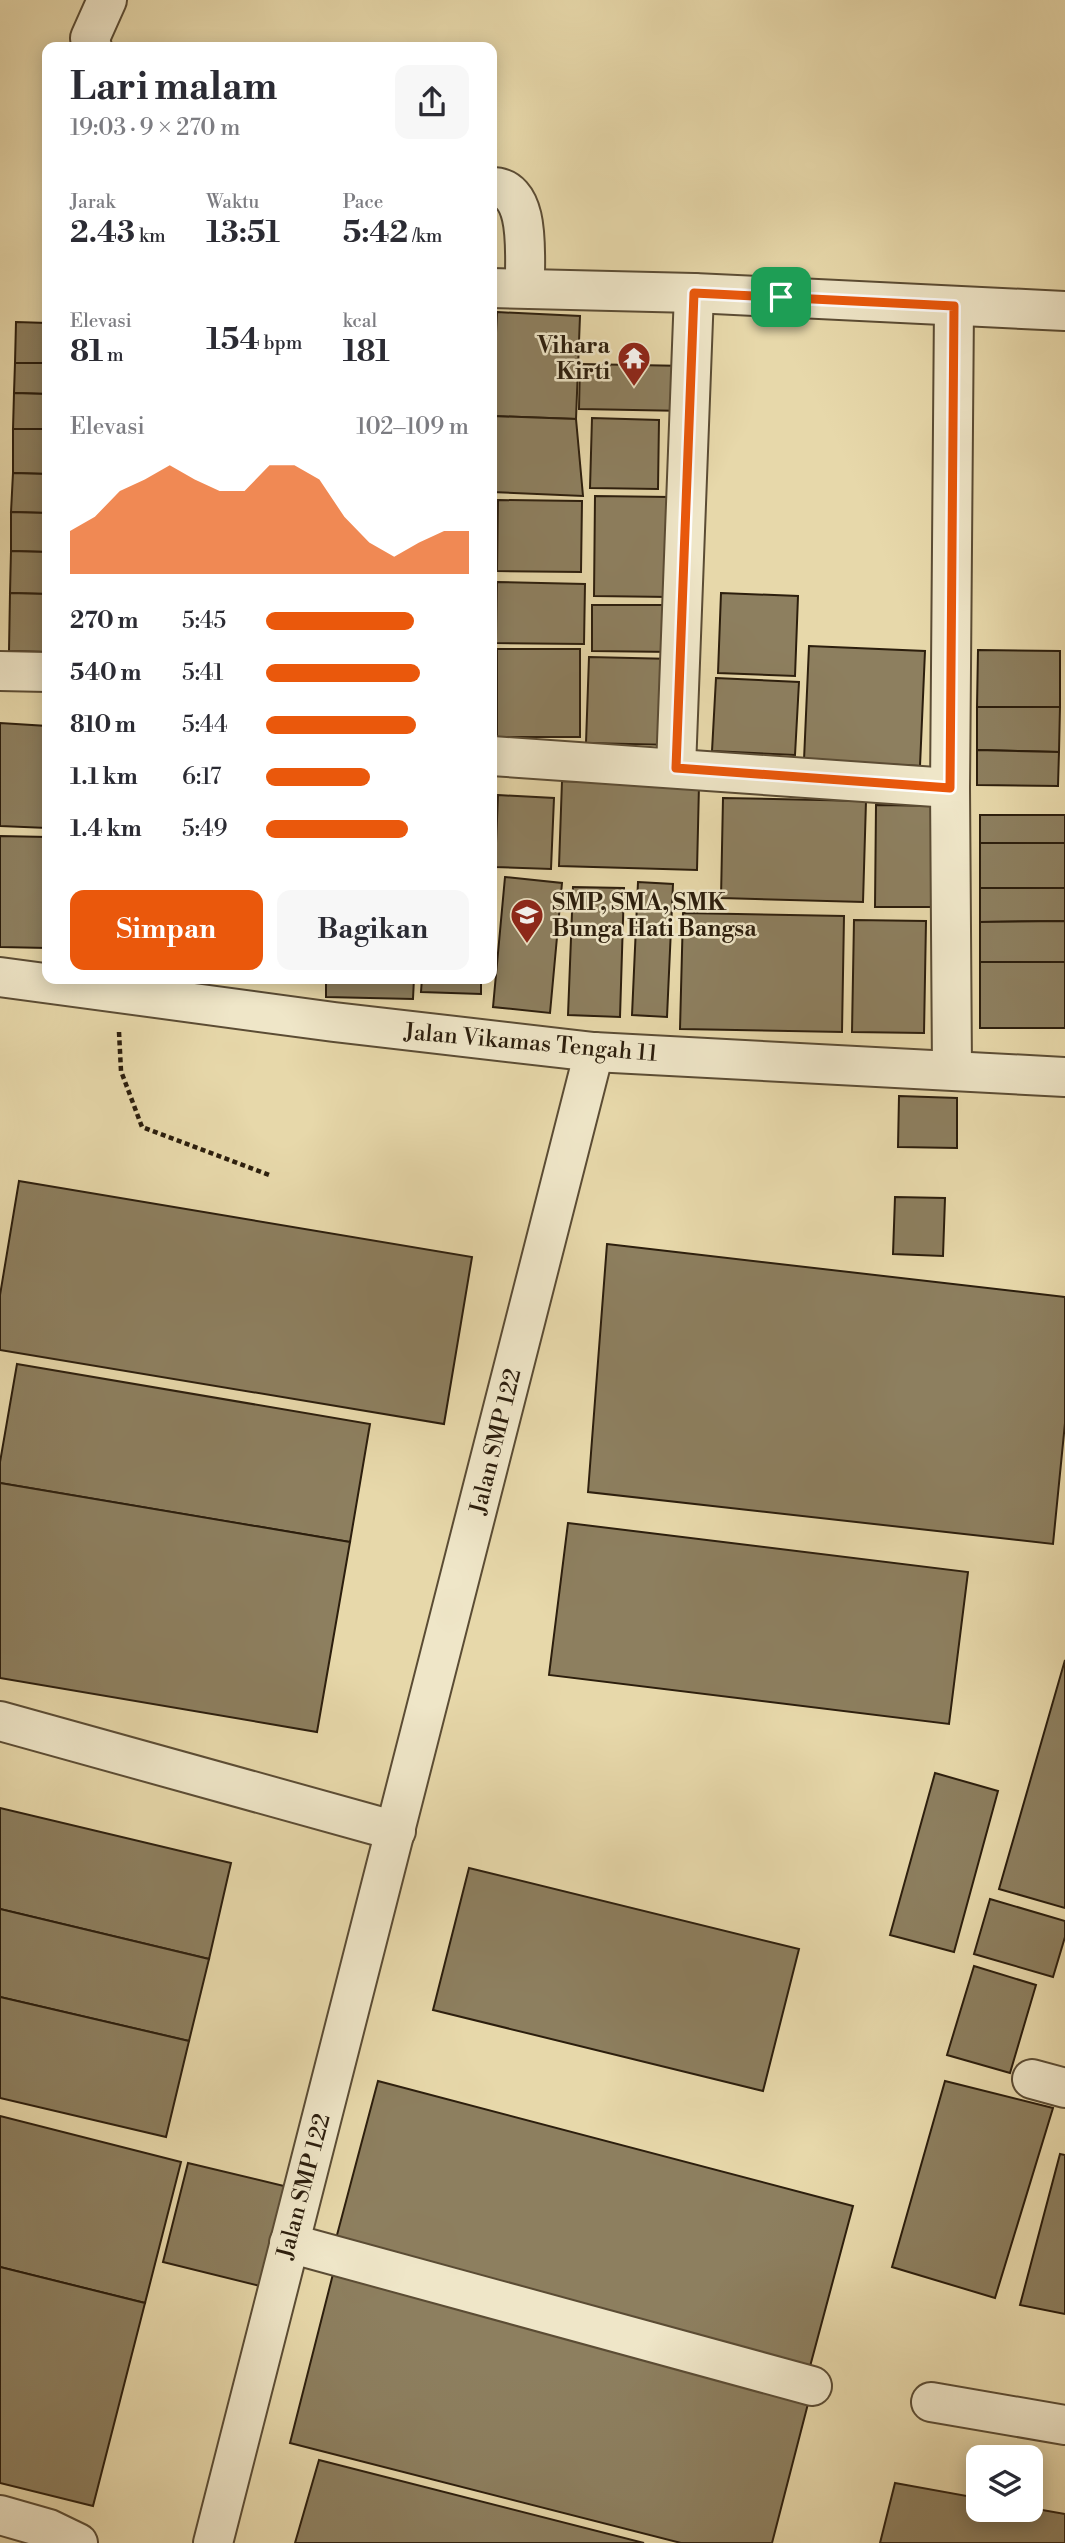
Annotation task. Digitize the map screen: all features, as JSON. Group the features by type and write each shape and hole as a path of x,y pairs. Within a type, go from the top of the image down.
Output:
{"street":[{"path":"91,42 90,38 107,0"},
{"path":"497,187 514,197 523,214 520,295"},
{"path":"676,768 694,293"},
{"path":"497,304 520,295 694,293 1065,311"},
{"path":"952,1069 950,788 954,306"},
{"path":"0,671 42,673"},
{"path":"497,756 950,788"},
{"name":"Jalan Vikamas Tengah 11","path":"0,977 42,983"},
{"name":"Jalan Vikamas Tengah 11","path":"51,984 334,1022 594,1052 1065,1077"},
{"name":"Jalan SMP 122","path":"214,2543 594,1052"},
{"path":"0,1721 396,1830"},
{"path":"289,2243 812,2386"},
{"path":"931,2402 1065,2425"},
{"path":"0,2515 49,2529 78,2543"}],"path":[{"path":"117,993 121,1071 142,1127 272,1176"}],"building":[{"path":"497,312 580,316 576,419 497,416"},
{"path":"16,322 42,323 42,363 15,363"},
{"path":"15,363 42,363 42,394 14,393"},
{"name":"Vihara Kirti","path":"580,364 688,366 687,411 579,409"},
{"path":"14,393 42,394 42,429 13,429"},
{"path":"497,416 576,419 583,496 497,492"},
{"path":"592,418 659,420 658,489 590,488"},
{"path":"13,429 42,429 42,474 13,473"},
{"path":"13,473 42,474 42,513 11,512"},
{"path":"595,496 671,497 670,597 594,596"},
{"path":"498,500 582,501 581,572 497,571"},
{"path":"11,512 42,513 42,552 11,551"},
{"path":"11,551 42,552 42,594 10,593"},
{"path":"497,582 585,584 584,644 497,643"},
{"path":"10,593 42,594 42,652 9,651"},
{"path":"721,593 798,596 795,676 718,673"},
{"path":"592,605 672,605 672,652 592,651"},
{"path":"809,646 925,651 920,766 804,760"},
{"path":"497,649 580,649 580,737 497,737"},
{"path":"978,650 1060,651 1060,707 977,707"},
{"path":"589,657 674,659 672,745 586,743"},
{"path":"716,678 799,682 795,755 712,751"},
{"path":"977,707 1060,707 1059,752 977,750"},
{"path":"0,723 42,726 42,828 0,826"},
{"path":"977,750 1059,752 1058,786 977,785"},
{"path":"562,781 699,785 697,870 559,866"},
{"path":"498,795 554,798 551,869 497,867"},
{"path":"723,798 866,801 863,902 721,898"},
{"path":"876,805 946,806 946,907 875,907"},
{"path":"980,815 1065,815 1065,843 980,843"},
{"path":"0,836 42,837 42,948 0,947"},
{"path":"980,843 1065,843 1065,888 980,888"},
{"name":"SMP, SMA, SMK Bunga Hati Bangsa","path":"505,877 562,883 550,1013 493,1007"},
{"path":"638,882 673,884 667,1017 632,1015"},
{"path":"573,887 624,888 620,1017 568,1015"},
{"path":"980,888 1065,888 1065,921 980,922"},
{"path":"683,913 844,916 842,1032 680,1029"},
{"path":"854,920 926,921 924,1033 852,1032"},
{"path":"1065,921 1065,962 980,962 980,922"},
{"path":"980,962 1065,962 1065,1028 980,1028"},
{"path":"326,984 414,984 413,999 326,997"},
{"path":"422,984 481,984 481,994 421,992"},
{"path":"899,1096 957,1098 957,1148 898,1147"},
{"path":"19,1181 472,1257 444,1424 0,1350 0,1295"},
{"path":"895,1197 945,1198 943,1256 893,1254"},
{"path":"607,1244 1065,1297 1065,1423 1053,1544 588,1492"},
{"path":"17,1364 370,1424 350,1542 0,1483 0,1462"},
{"path":"0,1483 350,1542 317,1732 0,1678"},
{"path":"568,1523 968,1572 949,1724 549,1675"},
{"path":"1065,1660 1065,1908 999,1889"},
{"path":"935,1773 998,1791 954,1952 890,1935"},
{"path":"0,1808 231,1863 209,1959 0,1909"},
{"path":"469,1868 799,1949 763,2091 433,2010"},
{"path":"990,1899 1065,1921 1065,1937 1053,1977 974,1954"},
{"path":"0,1909 209,1959 189,2041 0,1997"},
{"path":"974,1966 1036,1985 1010,2073 947,2055"},
{"path":"0,1997 189,2041 166,2137 0,2098"},
{"path":"378,2081 853,2206 808,2374 333,2250"},
{"path":"945,2081 1053,2108 995,2298 892,2267"},
{"path":"0,2116 181,2162 145,2303 0,2267"},
{"path":"1060,2154 1065,2155 1065,2314 1020,2305"},
{"path":"188,2163 288,2187 264,2287 163,2262"},
{"path":"0,2267 145,2303 93,2506 0,2483"},
{"path":"333,2274 810,2396 772,2543 681,2543 290,2443"},
{"path":"319,2460 644,2543 295,2543"},
{"path":"895,2483 966,2496 966,2522 1043,2522 1043,2510 1065,2514 1065,2543 880,2543"}],"place":[{"name":"Vihara Kirti","path":"634,388"},
{"name":"SMP, SMA, SMK Bunga Hati Bangsa","path":"527,945"}],"route":[{"path":"694,293 781,297 954,306 950,788 676,768 694,293"}]}
